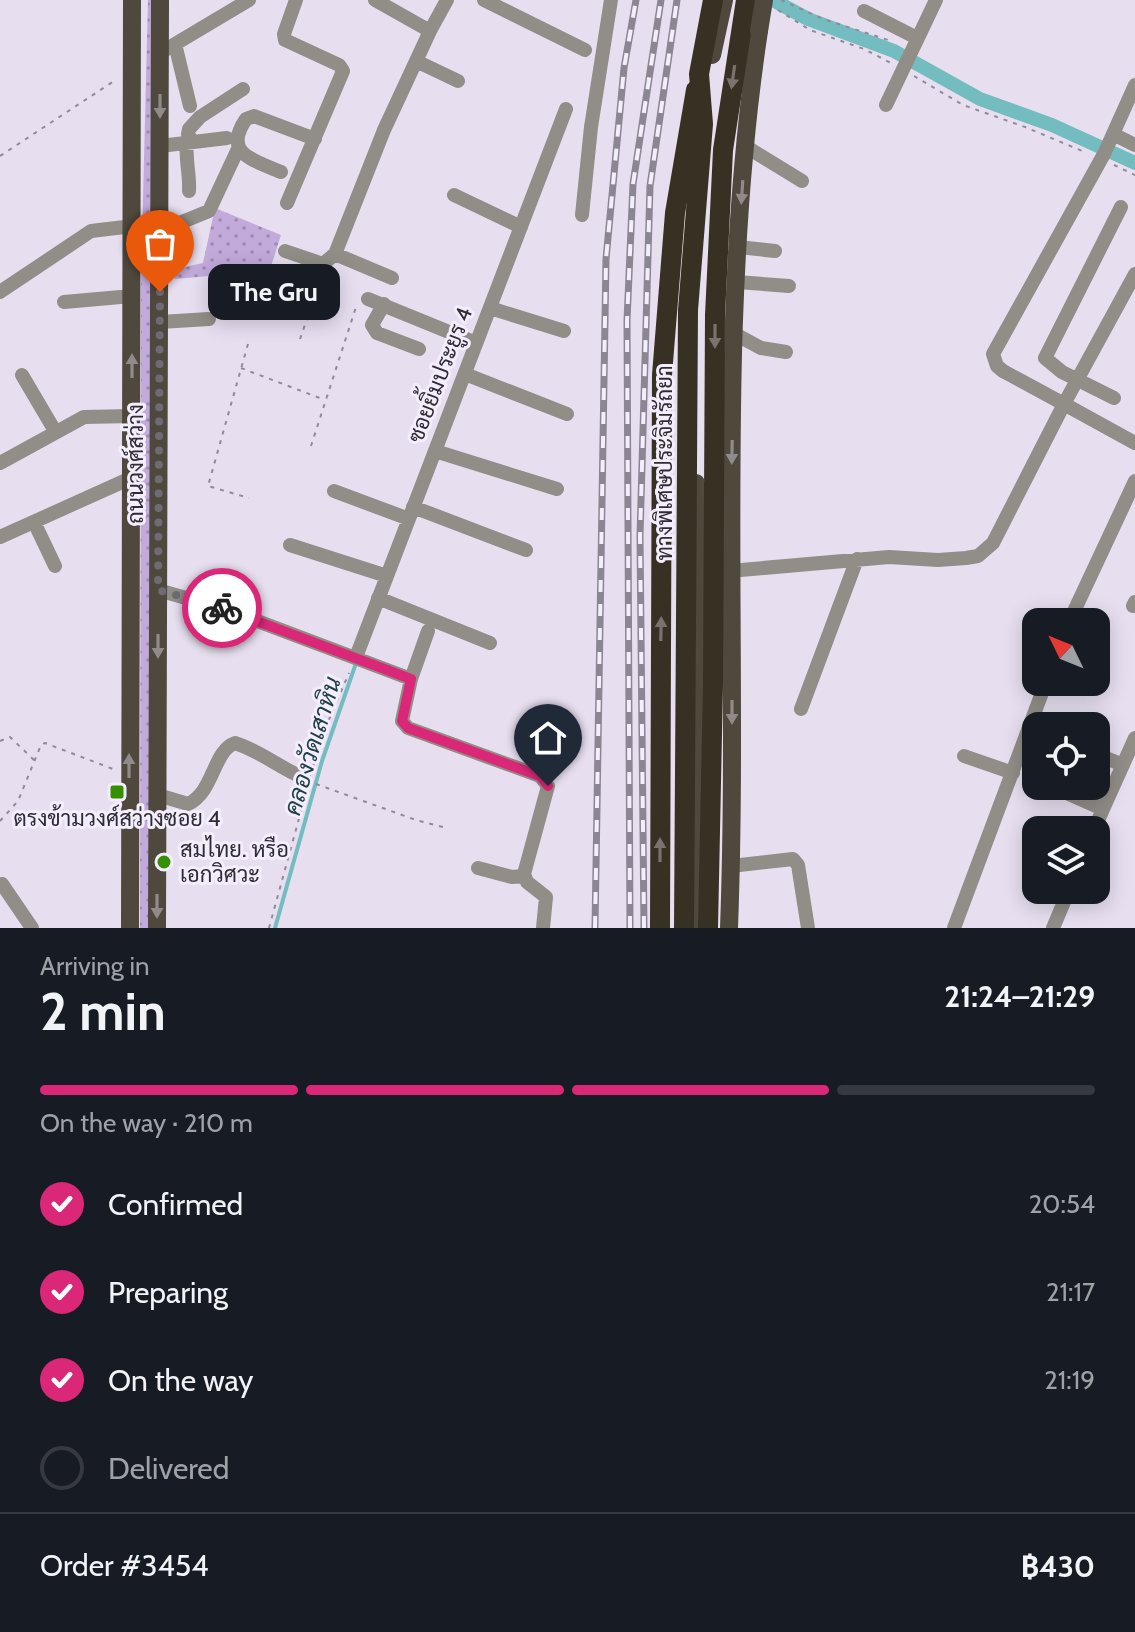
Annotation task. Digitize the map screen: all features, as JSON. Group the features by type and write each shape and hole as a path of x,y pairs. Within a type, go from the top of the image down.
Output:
{"highway":[{"path":"708,928 715,315 723,150 746,0"},
{"name":"ทางพิเศษประจิมรัถยา","path":"686,928 688,310 703,124 699,74 720,3"},
{"path":"660,928 662,375 675,213 699,74"},
{"path":"686,928 699,822"}],"main road":[{"name":"ถนนวงศ์สว่าง","path":"130,928 132,0"},
{"name":"ถนนวงศ์สว่าง","path":"157,928 160,146 167,49 160,0"},
{"path":"698,928 694,309 697,145 720,3"},
{"path":"729,928 733,709 729,571 738,247 745,146 759,31 770,4"}],"street":[{"path":"190,106 167,49 249,0"},
{"path":"287,203 343,71 339,65 285,40 284,34 296,0"},
{"path":"375,0 430,31"},
{"path":"285,251 323,264 335,254 384,130 447,0"},
{"path":"484,0 508,5 585,50"},
{"path":"582,215 591,127 611,0"},
{"path":"886,105 936,0"},
{"path":"864,11 913,45"},
{"path":"416,61 458,81"},
{"path":"1135,85 1107,147 993,354 997,366 1003,371 1135,443"},
{"path":"189,191 191,171 185,159 188,134 195,121 243,89"},
{"name":"ซอยยิ้มประยูร 4","path":"356,657 566,109"},
{"path":"160,231 209,211 232,144 246,119 254,116 315,139"},
{"path":"160,146 189,142 232,144 243,154 281,172"},
{"path":"1107,147 1135,145"},
{"path":"745,146 802,181"},
{"path":"454,195 521,227"},
{"path":"1114,398 1048,363 1045,354 1121,207"},
{"path":"0,292 91,231 133,226"},
{"path":"738,247 775,251"},
{"path":"335,254 392,278"},
{"path":"729,571 889,557 938,560 978,556 993,543 1135,274"},
{"path":"737,282 789,286"},
{"path":"64,302 132,296"},
{"path":"364,297 476,343"},
{"path":"384,304 372,325 377,333 419,349"},
{"path":"490,308 564,331"},
{"path":"160,322 209,319"},
{"path":"735,334 761,348 786,352"},
{"path":"465,374 567,414"},
{"path":"22,375 55,431"},
{"path":"0,463 84,417 132,416"},
{"path":"435,451 557,489"},
{"path":"0,537 131,478"},
{"path":"1076,608 1135,481"},
{"path":"334,491 526,550"},
{"path":"34,522 55,566"},
{"path":"290,545 387,576"},
{"path":"801,709 857,559"},
{"path":"158,590 228,610 411,679"},
{"path":"378,598 490,643"},
{"path":"428,631 411,679 402,721 408,728 540,776 546,782 548,786 524,867 527,882 546,897 543,928"},
{"path":"1100,816 1135,738"},
{"path":"158,795 188,804 196,800 211,781 225,748 235,743 252,748 282,769 304,778"},
{"path":"954,928 1022,753"},
{"path":"964,756 1013,773"},
{"path":"1110,760 1123,765"},
{"path":"1083,800 1103,809"},
{"path":"731,866 793,859 798,865 808,928"},
{"path":"478,868 512,877 524,876"},
{"path":"2,884 32,928"},
{"path":"1053,928 1063,904"}],"path":[{"path":"781,0 823,19 913,45"},
{"path":"770,4 810,30 864,49 902,68 963,105 1025,127 1107,147 1135,175"},
{"path":"0,156 132,69"},
{"path":"300,339 324,271 335,254"},
{"path":"311,446 364,297"},
{"path":"248,344 208,486 249,498"},
{"path":"240,367 325,400"},
{"path":"0,741 10,737 35,761"},
{"path":"0,821 18,801 45,743 129,773"},
{"path":"325,787 447,828"}],"shaded area":[{"path":"148,0 152,0 149,928 140,928 141,278"},
{"path":"215,208 281,235 265,285 210,293 209,276 175,279 176,269 203,263"}],"waterway":[{"path":"773,0 808,19 894,51 980,99 1052,125 1135,163"},
{"name":"คลองวัดเสาหิน","path":"275,928 322,761 355,666"}],"railway":[{"path":"595,928 606,259 624,68 636,0"},
{"path":"630,928 627,321 633,184 661,0"},
{"path":"644,928 640,536 650,186 677,0"}],"way so far":[{"path":"160,292 158,590 222,608"}],"place":[{"name":"The Gru","path":"160,292"},
{"name":"ตรงข้ามวงศ์สว่างซอย 4","path":"117,792"},
{"name":"สมไทย. หรือ เอกวิศวะ","path":"164,862"}],"route":[{"path":"222,608 411,679 402,721 404,725 540,776 548,786"}]}
